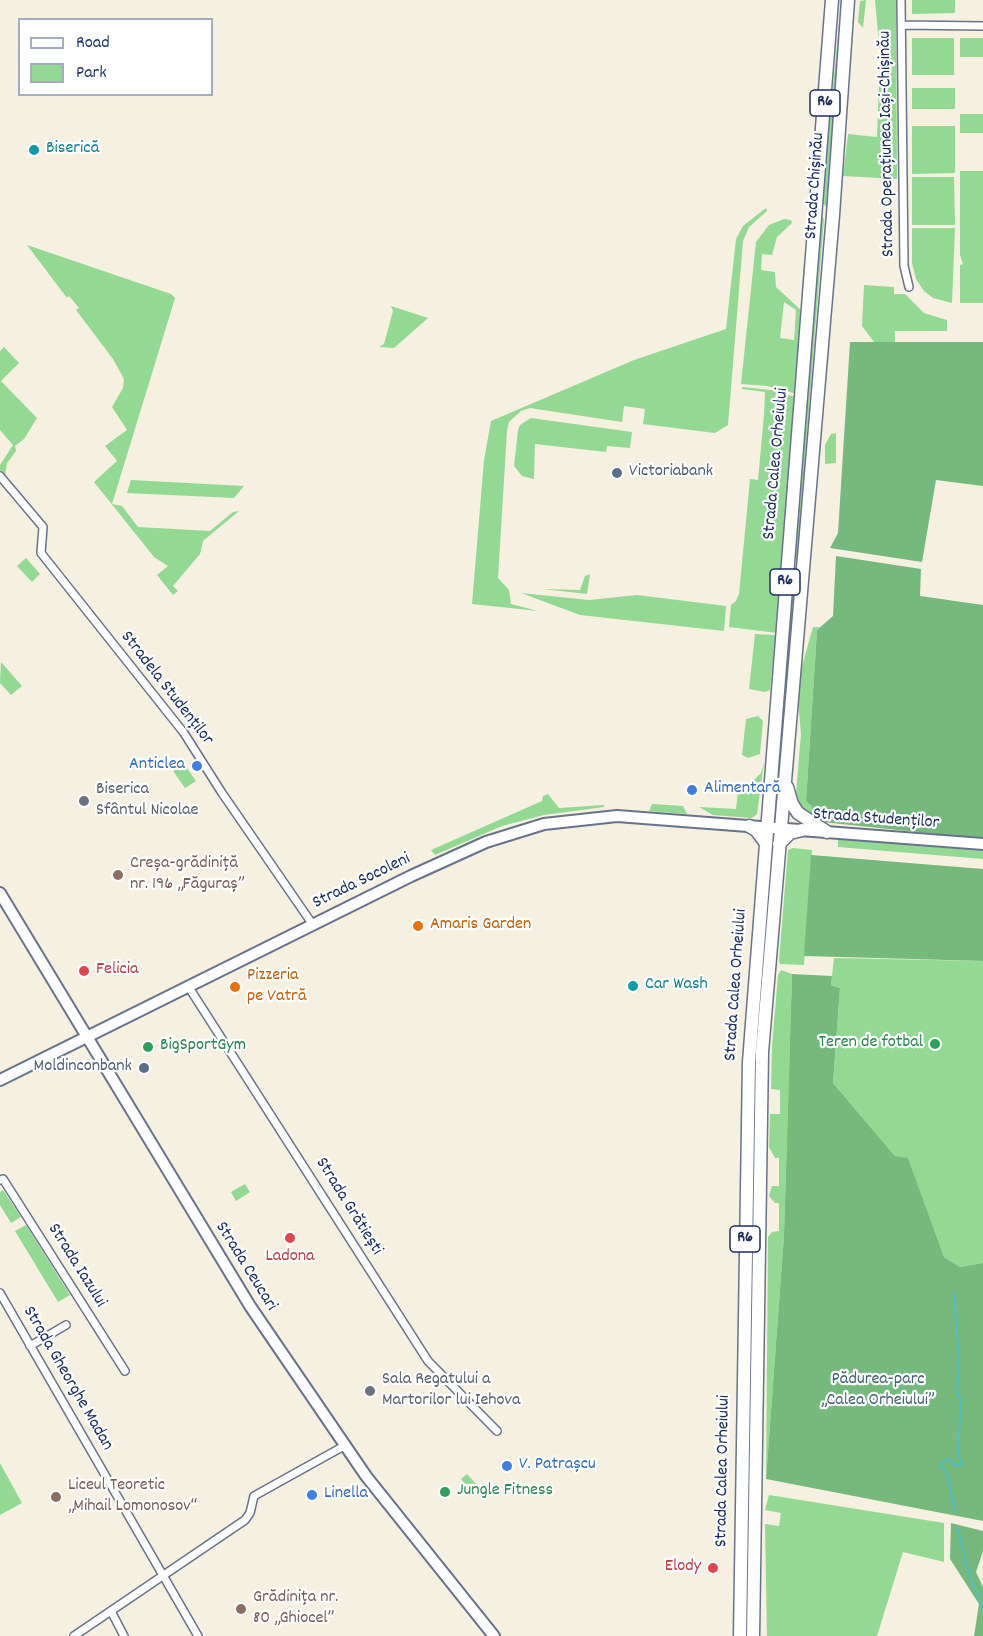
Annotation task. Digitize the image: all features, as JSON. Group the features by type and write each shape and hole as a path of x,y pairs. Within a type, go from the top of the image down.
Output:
{"highway":[{"name":"Strada Chișinău","path":"805,338 832,0"},
{"name":"Strada Chișinău","path":"822,338 848,0"},
{"path":"816,207 833,215"},
{"name":"Strada Calea Orheiului","path":"740,1636 749,1062 805,338"},
{"name":"Strada Calea Orheiului","path":"753,1636 762,1052 822,338"},
{"path":"786,570 801,571"},
{"path":"784,774 795,809 827,832"},
{"path":"749,826 756,830 765,842"},
{"path":"779,844 790,833 802,830"},
{"path":"745,1208 759,1208"}],"main road":[{"name":"Strada Socoleni","path":"0,1080 462,852 507,834 544,824 616,816 766,827"},
{"name":"Strada Studenților","path":"766,827 983,844"},
{"name":"Strada Ceucari","path":"0,893 246,1300 344,1446 494,1636"}],"street":[{"name":"Strada Operațiunea Iași-Chișinău","path":"901,0 904,266 909,287"},
{"path":"902,25 983,26"},
{"name":"Stradela Studenților","path":"1,479 43,527 41,553 184,733 222,793 313,925"},
{"name":"Strada Grătiești","path":"188,987 428,1361 497,1431"},
{"name":"Strada Iazului","path":"0,1180 3,1179 125,1371"},
{"name":"Strada Gheorghe Madan","path":"0,1293 165,1575 198,1636"},
{"path":"30,1346 66,1325"},
{"path":"74,1636 245,1520 250,1513 254,1496 344,1446"},
{"path":"111,1611 124,1636"}],"green space":[{"path":"866,0 863,28 858,22 860,1"},
{"path":"875,0 896,0 897,179 843,176 848,134 877,137 880,55"},
{"path":"912,0 955,0 955,13 912,14"},
{"path":"839,23 837,81 828,208 822,203"},
{"path":"912,38 954,38 954,75 912,75"},
{"path":"960,38 983,38 983,57 960,57"},
{"path":"912,88 955,88 955,109 912,109"},
{"path":"960,114 983,114 983,133 960,133"},
{"path":"912,126 955,126 955,173 912,174"},
{"path":"960,171 983,171 983,303 960,303 960,265 963,264 960,255"},
{"path":"912,177 954,177 955,225 912,225"},
{"path":"766,208 767,211 749,227 743,241 728,425 715,433 643,424 645,409 624,406 622,422 530,408 521,411 509,422 507,431 498,578 509,590 511,604 538,611 472,604 484,460 491,421 634,360 726,329 736,239 743,226"},
{"path":"821,215 824,219 797,560 794,558"},
{"path":"784,219 791,220 792,223 777,237 772,255 762,254 761,270 775,272 776,287 802,311 797,394 767,386 741,384 756,242 769,225","holes":["784,302 796,310 794,340 780,338"]},
{"path":"912,228 955,228 952,303 933,298 924,291 916,279 912,263"},
{"path":"27,245 171,294 175,298 112,504 122,506 138,527 210,531 233,512 239,511 203,541 200,554 173,586 178,591 173,595 157,575 168,566 154,557 94,482 117,461 105,446 127,430 112,407 123,388 124,379 113,359 76,310 79,308 69,296 67,298"},
{"path":"864,285 894,287 894,294 905,294 924,313 947,320 947,331 895,331 895,342 874,342 862,326"},
{"path":"391,306 428,318 394,348 379,347 384,344 393,311"},
{"path":"850,342 983,342 983,486 936,480 922,562 830,548 838,533"},
{"path":"4,347 19,363 1,381 37,418 24,439 15,446 16,451 7,463 5,475 0,470 0,465 13,445 0,430 0,351"},
{"path":"742,387 771,390 796,397 777,633 729,627 731,605 739,594 750,479 758,480 764,415 765,392 742,389"},
{"path":"531,418 632,432 630,448 607,446 606,452 535,444 534,479 522,476 514,466 518,430 520,425"},
{"path":"836,433 836,463 825,464 825,445 831,434"},
{"path":"131,480 244,486 234,498 127,493"},
{"path":"836,556 921,569 920,596 983,605 983,839 813,821 812,807 806,801 817,630 833,616"},
{"path":"26,558 40,574 32,582 17,566"},
{"path":"590,574 587,594 543,589 580,590 585,576"},
{"path":"792,585 794,587 773,817"},
{"path":"521,593 589,600 637,595 726,606 724,631 580,615"},
{"path":"813,627 820,627 817,630 806,801 812,807 813,821 802,809 796,794 801,734 798,701 800,673"},
{"path":"755,634 776,635 770,690 765,692 749,689"},
{"path":"1,662 22,686 11,695 0,683"},
{"path":"758,716 763,721 760,754 748,758 742,755 746,719"},
{"path":"764,762 757,814 752,818 713,815 699,807 736,809 739,783 750,783 755,779 761,773"},
{"path":"184,764 196,781 185,788 173,771"},
{"path":"548,794 559,808 604,805 604,807 544,815 502,826 435,855 431,850 542,801 543,796"},
{"path":"652,804 683,806 687,814 649,811"},
{"path":"838,839 983,851 983,859 838,847"},
{"path":"793,848 812,850 804,965 780,964 779,960 788,850"},
{"path":"811,855 983,869 983,961 804,956"},
{"path":"834,958 983,961 983,1263 960,1267 944,1257 908,1159 895,1156 833,1083 840,988 831,985"},
{"path":"781,970 792,974 784,1235 766,1479 768,1237 772,1232 779,1231 779,1203 775,1203 769,1196 772,1186 779,1186 779,1158 775,1158 769,1147 770,1114 780,1114 780,1090 771,1089 772,1046 778,975"},
{"name":"Pădurea-parc „Calea Orheiului”","path":"792,974 832,976 831,985 840,988 833,1083 895,1156 908,1158 944,1257 960,1267 983,1263 983,1521 766,1479 784,1235"},
{"path":"245,1184 250,1192 236,1201 231,1192"},
{"path":"3,1190 21,1217 11,1223 0,1205 0,1192"},
{"path":"752,1210 748,1575 746,1575"},
{"path":"26,1225 70,1295 58,1302 15,1231"},
{"path":"0,1463 22,1503 0,1515"},
{"path":"467,1474 478,1486 471,1492 461,1479"},
{"path":"769,1495 944,1523 944,1562 903,1552 877,1636 767,1636 765,1524 779,1526 781,1513 765,1510"},
{"path":"951,1523 983,1531 983,1551 976,1572 983,1587 983,1636 974,1636 979,1604 950,1559"}],"waterway":[{"path":"954,1293 959,1364 957,1393 961,1400 958,1453 962,1465 955,1465 948,1459 940,1464 947,1474 955,1512"},
{"path":"958,1529 967,1567 983,1610"}],"place":[{"name":"Biserică","path":"34,150"},
{"name":"Victoriabank","path":"617,473"},
{"name":"Anticlea","path":"197,766"},
{"name":"Alimentară","path":"692,790"},
{"name":"Biserica Sfântul Nicolae","path":"84,801"},
{"name":"Creșa-grădiniță nr. 196 „Făguraș”","path":"118,875"},
{"name":"Amaris Garden","path":"418,926"},
{"name":"Felicia","path":"84,971"},
{"name":"Car Wash","path":"633,986"},
{"name":"Pizzeria pe Vatră","path":"235,987"},
{"name":"Teren de fotbal","path":"935,1044"},
{"name":"BigSportGym","path":"148,1047"},
{"name":"Moldinconbank","path":"144,1068"},
{"name":"Ladona","path":"290,1238"},
{"name":"Sala Regatului a Martorilor lui Iehova","path":"370,1391"},
{"name":"V. Patrașcu","path":"507,1466"},
{"name":"Jungle Fitness","path":"445,1492"},
{"name":"Linella","path":"312,1495"},
{"name":"Liceul Teoretic „Mihail Lomonosov“","path":"56,1497"},
{"name":"Elody","path":"713,1568"},
{"name":"Grădinița nr. 80 „Ghiocel”","path":"241,1609"}]}
